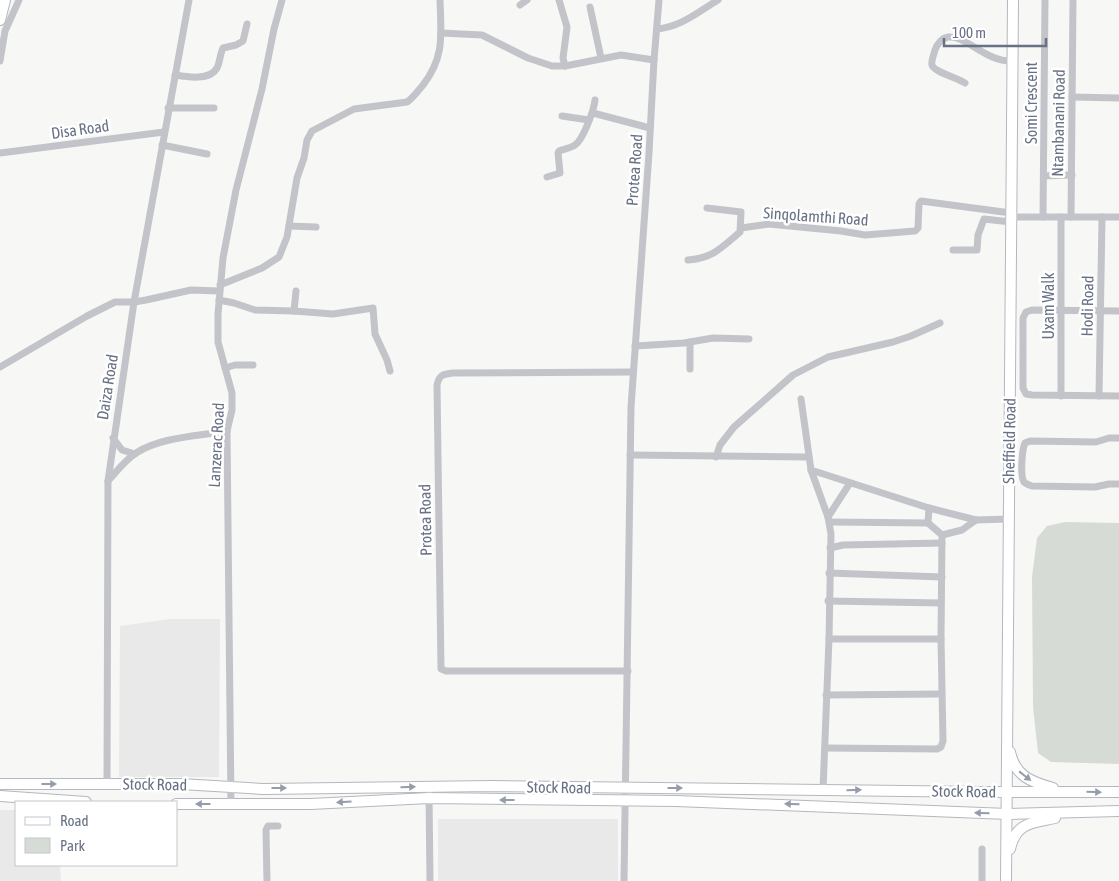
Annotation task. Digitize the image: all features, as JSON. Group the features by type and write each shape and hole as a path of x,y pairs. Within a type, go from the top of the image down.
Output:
{"main road":[{"path":"0,20 5,0"},
{"name":"Sheffield Road","path":"1006,881 1013,0"},
{"path":"1007,734 1012,760 1022,775 1035,783 1070,791"},
{"name":"Stock Road","path":"0,784 107,784 263,788 428,786 1119,792"},
{"path":"0,796 72,801"},
{"name":"Stock Road","path":"178,804 311,804 429,798 798,804 933,812 1008,814 1119,811"},
{"path":"1007,870 1012,843 1020,828 1028,822 1080,812"}],"street":[{"path":"0,61 5,31 19,0"},
{"name":"Daiza Road","path":"107,784 108,481 134,302 189,0"},
{"path":"0,367 109,304 118,301 134,302 191,290 220,288 276,260 282,252 289,226 296,178 304,158 307,140 312,131 354,109 410,101 434,68 441,33 440,0"},
{"path":"520,5 527,0"},
{"path":"560,0 566,27 563,58 565,66"},
{"name":"Protea Road","path":"624,881 630,455 633,372 659,0"},
{"path":"657,29 669,28 682,23 718,0"},
{"name":"Somi Crescent","path":"1043,217 1045,0"},
{"name":"Ntambanani Road","path":"1071,217 1073,0"},
{"name":"Lanzerac Road","path":"231,805 227,431 232,403 218,342 219,300 224,247 281,3"},
{"path":"590,7 601,58"},
{"path":"175,75 196,77 209,75 214,72 218,66 223,48 243,41 247,24"},
{"path":"441,33 482,35 552,66 565,66 621,55 654,60"},
{"path":"965,83 958,78 933,68 932,64 936,47 941,40 948,37 958,39 992,58 1006,62 1013,61"},
{"path":"1072,97 1119,98"},
{"path":"547,178 560,172 559,150 575,145 580,140 591,116 595,100"},
{"path":"168,108 214,108"},
{"path":"562,116 591,116 650,128"},
{"name":"Disa Road","path":"0,153 164,132"},
{"path":"162,145 207,154"},
{"path":"1044,176 1072,175"},
{"name":"Sinqolamthi Road","path":"741,228 769,224 865,235 915,231 918,228 919,204 923,201 1011,217 1119,217"},
{"name":"Sinqolamthi Road","path":"688,260 710,256 740,232 741,212 707,208"},
{"path":"953,250 978,250 978,235 984,219 1011,217"},
{"name":"Uxam Walk","path":"1061,217 1061,396"},
{"name":"Hodi Road","path":"1099,396 1102,218"},
{"path":"289,226 316,227"},
{"path":"294,311 296,291"},
{"path":"219,300 254,310 340,314 373,308 375,334 390,371"},
{"path":"1119,310 1032,310 1026,312 1023,318 1023,388 1026,394 1119,396"},
{"path":"716,456 720,445 734,427 793,375 828,357 893,342 940,323"},
{"path":"635,346 690,342 713,338 749,339"},
{"path":"690,342 690,369"},
{"path":"225,368 235,365 253,365"},
{"name":"Protea Road","path":"628,671 446,671 441,669 438,385 441,375 453,373 633,372"},
{"path":"801,399 811,470 829,520 829,639 823,790"},
{"path":"108,481 135,454 157,443 227,431"},
{"path":"113,438 122,450 135,454"},
{"path":"1119,438 1109,438 1096,442 1030,441 1025,443 1023,448 1023,479 1025,484 1032,486 1095,487 1119,484"},
{"path":"630,455 808,457"},
{"path":"811,470 930,508 976,520 1009,520"},
{"path":"829,520 850,483"},
{"path":"928,523 930,508"},
{"path":"825,748 939,748 942,740 942,539 928,523 829,520"},
{"path":"830,548 843,545 942,539 962,530 976,520"},
{"path":"830,573 942,577"},
{"path":"828,601 941,603"},
{"path":"829,639 941,639"},
{"path":"826,695 941,694"},
{"path":"428,786 430,881"},
{"path":"267,881 266,830 268,826 278,826"},
{"path":"982,849 982,881"}],"shaded area":[{"path":"170,619 220,619 219,777 119,777 120,626"},
{"path":"0,810 15,810 15,866 60,866 61,881 0,881"},
{"path":"438,819 618,819 618,881 438,881"}],"green space":[{"path":"1065,522 1119,523 1119,764 1051,762 1038,753 1033,707 1032,577 1037,538 1047,526"}]}
